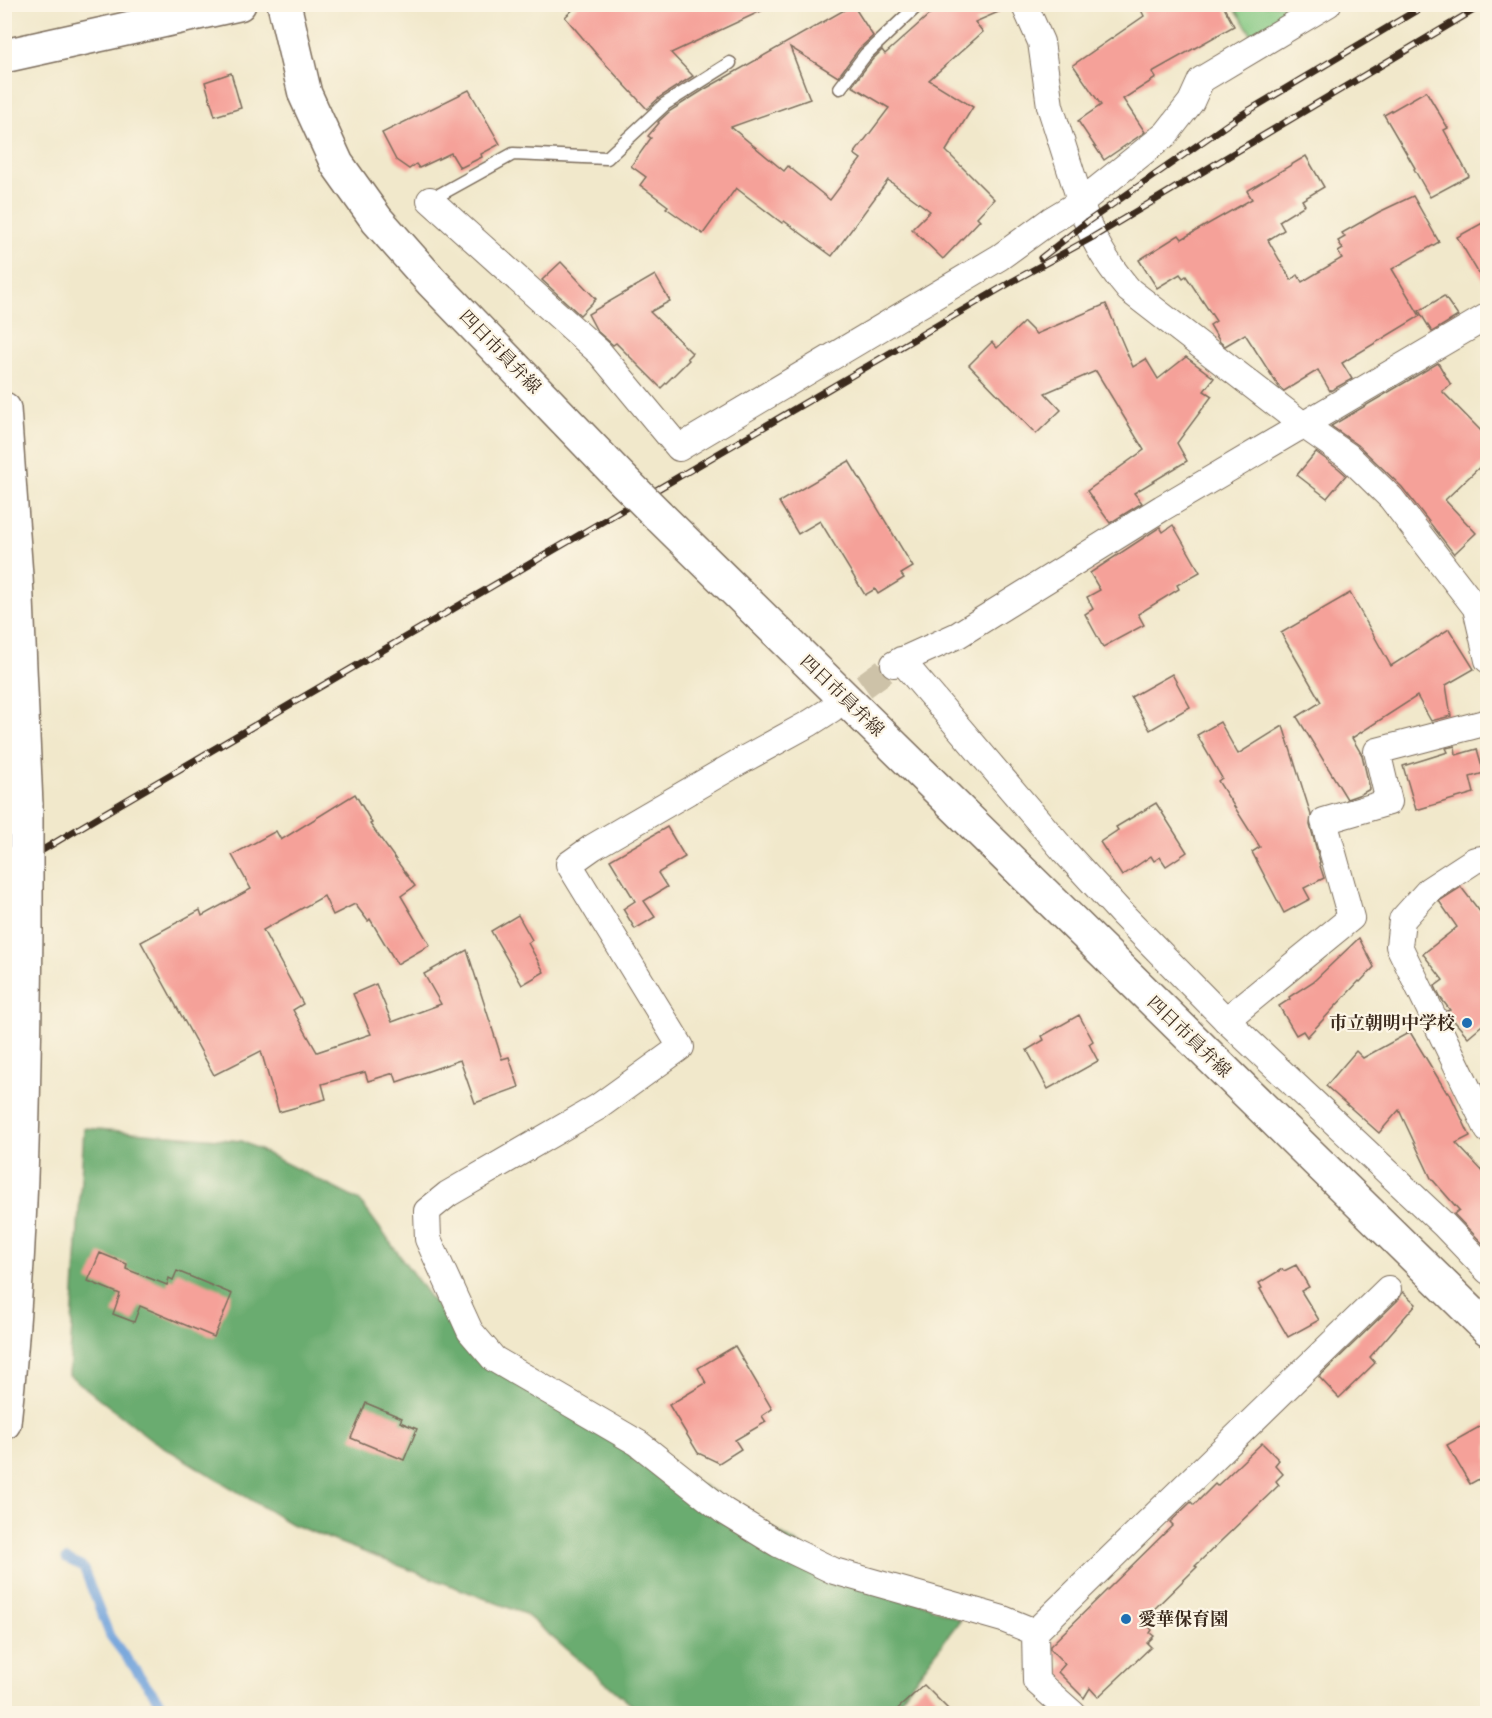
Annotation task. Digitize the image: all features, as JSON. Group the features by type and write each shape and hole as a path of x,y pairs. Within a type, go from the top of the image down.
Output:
{"main road":[{"path":"4,56 238,4"},
{"name":"四日市員弁線","path":"284,4 305,94 337,164 377,220 432,282 658,515 1488,1329"},
{"path":"4,409 16,576 26,805 24,1138 12,1358 4,1423"}],"street":[{"path":"1024,4 1041,42 1050,106 1081,202 1093,237 1111,270 1129,290 1302,424 1348,456 1390,498 1476,609 1488,660"},
{"path":"430,200 600,353 679,448 1000,257 1051,220 1081,202 1166,134 1191,102 1201,80 1328,4"},
{"path":"1488,316 1162,508 958,635 897,662 1123,915 1226,1020 1444,1225 1488,1271"},
{"path":"832,709 593,847 569,864 681,1047 598,1107 448,1194 427,1211 428,1239 470,1331 495,1359 638,1443 724,1511 778,1544 834,1571 1003,1619 1035,1632"},
{"path":"1226,1020 1351,918 1324,821 1389,802 1377,751 1488,722"},
{"path":"1488,858 1475,860 1429,890 1401,920 1399,946 1488,1131"},
{"path":"1073,1713 1036,1681 1035,1632 1388,1289"}],"lane":[{"path":"840,88 866,54 919,4"},
{"path":"430,200 513,154 607,158 665,104 730,63"}],"green space":[{"path":"1233,5 1306,5 1253,37"},
{"path":"84,1128 242,1141 360,1201 464,1344 814,1554 960,1620 890,1713 641,1713 525,1614 291,1524 152,1440 69,1375"}],"building":[{"path":"579,4 776,4 671,53 693,76 660,97 647,109 565,17"},
{"path":"941,4 1009,4 1010,7 975,22 983,32 929,80 973,107 946,151 994,199 977,217 980,220 943,259 912,229 930,211 888,180 832,256 784,221 782,223 736,188 703,234 666,208 668,206 640,185 646,177 631,166 651,138 648,136 670,111 853,5 873,36 859,49 838,77 790,47 810,99 731,127 784,171 788,166 830,200 861,159 854,154 889,108 852,86 882,50 885,54"},
{"path":"1138,4 1222,4 1234,26 1152,72 1156,78 1123,99 1145,132 1104,160 1078,121 1101,105 1073,65 1144,16"},
{"path":"231,73 241,108 215,116 205,82"},
{"path":"469,90 500,144 481,154 482,157 460,168 451,153 419,168 416,164 409,169 396,160 382,133"},
{"path":"1426,91 1448,128 1444,130 1469,176 1430,197 1384,115"},
{"path":"1306,156 1324,187 1302,200 1305,205 1279,221 1284,230 1268,240 1291,280 1298,275 1302,282 1342,258 1338,252 1343,249 1338,241 1345,237 1342,233 1413,196 1439,242 1392,269 1420,316 1342,363 1352,379 1330,391 1318,370 1284,391 1279,387 1245,334 1225,346 1220,342 1210,325 1216,321 1186,276 1183,278 1180,274 1157,288 1139,260 1179,235 1182,239 1252,199 1247,191"},
{"path":"1488,220 1488,289 1457,237"},
{"path":"561,262 596,299 580,315 542,280"},
{"path":"655,275 670,301 650,312 692,353 687,358 689,360 661,388 616,343 613,345 597,331 588,314"},
{"path":"1444,296 1458,316 1432,332 1419,311"},
{"path":"1106,304 1133,367 1146,359 1158,379 1186,357 1214,378 1204,391 1212,396 1177,443 1187,461 1134,493 1142,503 1110,523 1087,491 1144,450 1096,371 1045,393 1061,410 1036,434 969,365 992,342 997,348 1024,322 1036,334"},
{"path":"1438,363 1451,385 1442,391 1488,438 1488,459 1445,500 1476,533 1454,554 1402,487 1358,445 1331,426"},
{"path":"1316,452 1346,475 1327,498 1297,475"},
{"path":"849,461 913,567 901,574 904,578 878,594 875,589 865,595 820,521 798,534 779,502"},
{"path":"1173,525 1200,572 1177,585 1179,589 1138,614 1144,625 1103,647 1085,614 1093,609 1087,597 1100,590 1090,573 1160,527 1163,532"},
{"path":"1350,593 1391,666 1449,629 1474,669 1446,685 1451,716 1431,721 1417,696 1352,738 1362,755 1370,789 1347,799 1297,717 1321,702 1281,633"},
{"path":"1172,674 1190,707 1150,730 1131,697"},
{"path":"1220,722 1238,754 1283,726 1311,815 1310,825 1324,878 1304,888 1310,899 1284,913 1252,852 1260,847 1218,781 1222,778 1197,735"},
{"path":"1455,746 1456,755 1477,749 1484,773 1470,777 1474,793 1416,810 1403,766 1448,752 1446,748"},
{"path":"355,794 372,823 370,824 415,886 401,896 430,945 397,964 370,919 368,921 355,904 333,915 324,896 263,930 303,1004 293,1010 317,1052 371,1034 353,994 376,984 392,1022 441,1004 424,974 467,950 502,1059 509,1057 519,1087 475,1103 460,1060 397,1082 394,1073 368,1081 365,1072 322,1084 326,1099 279,1112 261,1051 214,1075 141,942 200,910 202,916 251,889 232,855 276,831 281,840"},
{"path":"1156,803 1187,852 1166,866 1160,857 1154,861 1151,856 1122,876 1100,842 1118,830 1116,827"},
{"path":"667,827 685,857 658,873 667,887 644,901 655,917 635,929 623,909 635,901 610,860"},
{"path":"1461,887 1488,922 1488,1020 1468,1037 1449,1015 1447,1011 1450,1010 1435,986 1443,980 1423,954 1457,927 1439,901"},
{"path":"518,915 532,940 528,943 544,972 522,985 491,931"},
{"path":"1359,938 1374,967 1307,1037 1303,1031 1296,1035 1279,1006 1314,981"},
{"path":"1079,1015 1093,1041 1089,1044 1098,1061 1048,1089 1027,1050 1044,1040 1042,1036"},
{"path":"1410,1032 1447,1093 1449,1092 1470,1136 1456,1143 1488,1177 1488,1249 1454,1214 1459,1210 1431,1178 1399,1110 1379,1133 1326,1086 1356,1051 1363,1058"},
{"path":"100,1253 127,1264 126,1269 167,1285 169,1278 173,1280 177,1271 232,1294 214,1337 140,1306 134,1322 113,1314 120,1294 88,1281"},
{"path":"1296,1265 1309,1287 1301,1291 1319,1320 1288,1337 1260,1289 1262,1288 1259,1283 1282,1269 1284,1271"},
{"path":"1403,1292 1416,1304 1370,1357 1375,1363 1339,1398 1319,1377 1398,1300"},
{"path":"735,1346 772,1409 762,1416 766,1422 735,1440 741,1449 719,1463 698,1453 669,1405 706,1383 698,1368"},
{"path":"366,1403 402,1418 400,1422 417,1429 404,1460 351,1438"},
{"path":"1488,1422 1488,1474 1470,1484 1447,1445"},
{"path":"1262,1443 1279,1460 1275,1465 1283,1474 1276,1481 1279,1485 1143,1620 1154,1636 1147,1643 1151,1647 1098,1697 1090,1688 1084,1698 1058,1672 1065,1664 1050,1649 1050,1646 1173,1525 1170,1522 1191,1502 1194,1505 1215,1484 1217,1486"},
{"path":"924,1685 952,1713 893,1713"}],"waterway":[{"path":"66,1559 83,1567 110,1636 169,1714"}],"tunnel":[{"path":"832,709 894,664"}],"railway":[{"path":"1041,258 1087,222 1238,117 1427,4"},
{"path":"4,873 1013,281 1093,237 1484,4"}],"place":[{"name":"市立朝明中学校","path":"1467,1023"},
{"name":"愛華保育園","path":"1126,1619"}]}
